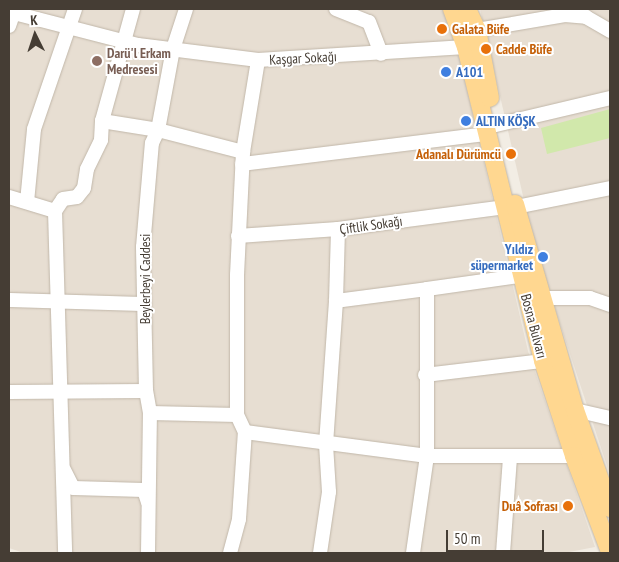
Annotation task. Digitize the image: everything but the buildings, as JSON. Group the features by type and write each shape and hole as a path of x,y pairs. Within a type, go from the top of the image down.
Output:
{"main road":[{"name":"Bosna Bulvarı","path":"464,14 466,46 492,130"},
{"name":"Bosna Bulvarı","path":"464,14 510,207 520,276 543,361 574,456 610,552"},
{"name":"Bosna Bulvarı","path":"510,207 541,298 575,410 610,508"}],"street":[{"path":"27,202 34,129 75,9"},
{"path":"65,553 61,464 61,392 56,302 55,211 63,199 77,197 84,188 87,169 100,140 102,121 133,9"},
{"name":"Beylerbeyi Caddesi","path":"148,553 150,413 146,391 143,247 152,143 158,130 173,49 186,9"},
{"path":"336,9 369,22 381,54"},
{"path":"466,46 464,14 586,17 610,31"},
{"name":"Kaşgar Sokağı","path":"12,16 123,41 258,60 381,54 466,46"},
{"path":"230,553 239,518 245,432 237,415 238,236 242,158 258,60"},
{"path":"102,121 158,130 242,158 492,130 610,98"},
{"name":"Çiftlik Sokağı","path":"238,236 338,229 510,207 610,188"},
{"path":"9,196 55,211"},
{"path":"320,553 329,492 326,444 336,301 338,229"},
{"path":"336,301 520,276"},
{"path":"413,553 427,456 425,375 427,289"},
{"path":"541,298 590,298 610,304"},
{"path":"9,300 143,304"},
{"path":"425,375 543,361"},
{"path":"9,392 146,391"},
{"path":"575,410 610,418"},
{"path":"150,413 237,415"},
{"path":"245,432 427,456 510,458 574,456"},
{"path":"503,553 510,458"},
{"path":"61,464 73,488 144,490 148,502"}],"shaded area":[{"path":"9,9 444,9 455,38 528,351 595,547 564,553 24,553 9,548"},
{"path":"480,9 610,9 610,475 535,248"}],"green space":[{"path":"610,109 610,138 547,154 541,128"}],"place":[{"name":"Galata Büfe","path":"442,29"},
{"name":"Cadde Büfe","path":"486,49"},
{"name":"Darü'l Erkam Medresesi","path":"97,61"},
{"name":"A101","path":"446,72"},
{"name":"ALTIN KÖŞK","path":"466,121"},
{"name":"Adanalı Dürümcü","path":"511,154"},
{"name":"Yıldız süpermarket","path":"543,257"},
{"name":"Duâ Sofrası","path":"568,506"}]}
